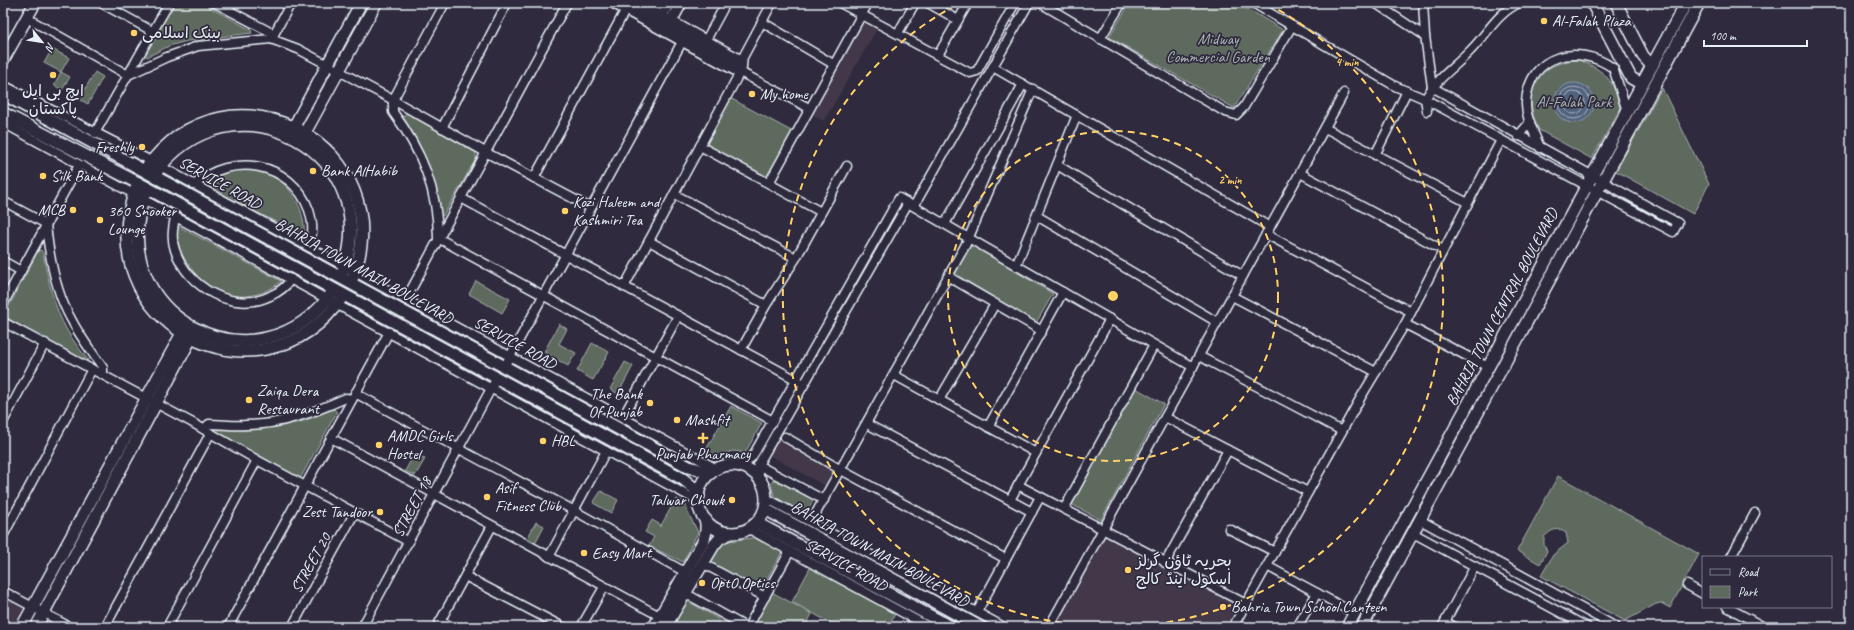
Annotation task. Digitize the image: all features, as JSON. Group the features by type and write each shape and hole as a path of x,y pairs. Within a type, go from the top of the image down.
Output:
{"street":[{"path":"3,60 35,3"},
{"path":"101,3 152,31"},
{"path":"95,133 169,3"},
{"path":"215,3 229,6 273,37 393,100 487,153 591,208"},
{"path":"273,37 291,3"},
{"path":"292,130 361,3"},
{"path":"303,137 376,3"},
{"path":"438,238 434,201 426,170 416,146 393,112 393,100 445,3"},
{"path":"442,128 507,3"},
{"path":"406,300 438,238 487,153 568,3"},
{"path":"615,3 626,9 658,20"},
{"path":"637,3 668,26 706,40 741,66 810,108"},
{"path":"658,20 668,3"},
{"path":"668,26 681,3"},
{"path":"706,40 726,3"},
{"path":"624,287 700,146 772,3"},
{"path":"840,3 898,33 970,74 974,73 1015,3"},
{"path":"769,183 833,64 868,3"},
{"path":"898,33 915,3"},
{"path":"928,3 958,20"},
{"path":"938,55 968,3"},
{"path":"758,477 758,465 804,384 1029,3"},
{"path":"1100,39 1122,3"},
{"path":"1253,3 1395,86 1501,140 1678,223 1673,232 1600,187"},
{"path":"1375,3 1425,36"},
{"path":"1423,3 1425,36 1432,87"},
{"path":"1427,111 1425,100 1432,87 1472,50 1490,25 1517,3"},
{"path":"1592,3 1631,78"},
{"path":"1616,3 1643,56 1652,66"},
{"name":"BAHRIA TOWN CENTRAL BOULEVARD","path":"1346,627 1686,3"},
{"name":"BAHRIA TOWN CENTRAL BOULEVARD","path":"1362,627 1699,3"},
{"path":"1042,4 1225,112 1236,115 1244,107 1292,26"},
{"path":"534,178 626,9"},
{"path":"27,18 128,74"},
{"path":"762,22 833,64"},
{"path":"668,26 682,40 741,66"},
{"path":"128,74 177,52 198,46 273,37"},
{"path":"507,361 682,40"},
{"path":"1540,148 1526,113 1528,89 1533,77 1542,67 1552,60 1564,55 1578,54 1590,56 1642,84"},
{"path":"992,67 1268,230 1411,312"},
{"path":"1613,68 1628,111"},
{"path":"945,224 1023,84"},
{"name":"SERVICE ROAD","path":"3,85 95,133 152,168 194,185 308,246 348,274 406,300 507,361 623,417 714,471"},
{"path":"1432,87 1540,148 1588,181"},
{"path":"811,522 969,238 1033,90"},
{"path":"1375,154 1407,91"},
{"path":"1049,627 1344,93"},
{"name":"BAHRIA TOWN MAIN BOULEVARD","path":"3,94 43,116 152,168 348,274 507,361 689,467 714,471"},
{"name":"BAHRIA TOWN MAIN BOULEVARD","path":"3,113 142,186 335,297 494,384 683,479 690,484 699,499"},
{"path":"35,130 43,116"},
{"path":"1016,266 1077,116"},
{"path":"1518,136 1530,122"},
{"path":"3,123 290,279 335,297 389,332 494,384 606,451 699,499"},
{"path":"152,168 185,143 200,134 220,128 240,125 292,130 303,137 321,144 347,175 355,194 360,213 362,233 360,254 348,274"},
{"path":"1325,128 1468,203"},
{"path":"1233,627 1376,372 1405,324 1501,140"},
{"path":"700,146 821,212"},
{"path":"3,304 79,165"},
{"path":"194,185 214,171 231,166 252,165 273,171 294,186 308,208 313,224 313,234 308,246"},
{"path":"1057,165 1243,276"},
{"path":"741,350 766,305 796,258 847,166"},
{"path":"1300,173 1444,250"},
{"path":"142,186 138,197 129,211 126,238 133,273 140,289 152,308 168,323 189,332 214,347 229,350 250,351 270,348 289,342 307,332 326,317 335,297"},
{"path":"674,194 796,258"},
{"path":"461,198 804,384"},
{"path":"739,466 751,458 900,198 1193,367"},
{"path":"3,201 46,224"},
{"path":"1037,216 1217,322"},
{"path":"175,217 173,241 179,260 192,279 209,292 226,300 246,302 258,300 275,294 285,287 290,279"},
{"path":"46,224 50,259 64,303 70,318 82,339 103,368 103,374"},
{"path":"438,238 773,421"},
{"path":"649,241 766,305"},
{"path":"3,261 21,271"},
{"path":"948,277 1042,331"},
{"path":"988,427 1063,292"},
{"path":"1232,296 1376,372"},
{"path":"939,400 995,304"},
{"path":"623,417 678,316"},
{"path":"1010,500 1110,319"},
{"path":"3,322 103,374 257,460 409,542"},
{"path":"1405,324 1488,366"},
{"path":"22,627 189,332"},
{"path":"228,627 304,484 389,332"},
{"path":"3,422 45,343"},
{"path":"1064,509 1154,345"},
{"path":"1199,356 1342,432"},
{"path":"3,536 92,369"},
{"path":"894,375 1036,453"},
{"name":"STREET 18","path":"362,627 494,384"},
{"path":"105,627 207,432 209,424 246,425 283,421 314,412 354,396 459,449 685,572"},
{"path":"36,627 151,401"},
{"path":"1165,416 1308,492"},
{"path":"866,424 1032,512"},
{"path":"785,437 841,470 1006,559"},
{"path":"330,438 665,621"},
{"path":"1165,562 1228,450"},
{"path":"549,558 573,510 606,451"},
{"path":"167,627 257,460"},
{"path":"758,465 824,500"},
{"path":"654,627 665,621 685,593 702,563 720,538 730,533 753,526 765,503 762,484 758,477 749,470 739,466 724,466 714,471 702,484 699,499 706,520 706,536 685,572 665,621"},
{"path":"1018,485 1246,604"},
{"path":"977,612 1040,497"},
{"path":"765,503 811,522 1004,627"},
{"name":"BAHRIA TOWN MAIN BOULEVARD","path":"765,503 980,627"},
{"name":"STREET 20","path":"292,627 355,512"},
{"path":"1732,556 1755,513"},
{"path":"706,520 716,529 730,533"},
{"path":"1420,520 1616,627"},
{"path":"452,627 438,624 492,526"},
{"name":"SERVICE ROAD","path":"753,526 790,550 928,627"},
{"name":"BAHRIA TOWN MAIN BOULEVARD","path":"753,526 951,627"},
{"path":"1229,529 1275,552"},
{"path":"1413,532 1587,627"},
{"path":"685,593 747,627 790,550"},
{"path":"702,563 765,597"},
{"path":"1267,566 1354,613"},
{"path":"1455,627 1444,624 1475,566"},
{"path":"465,576 563,627"},
{"path":"1687,585 1702,593"},
{"path":"581,627 604,587"},
{"path":"3,591 70,627"},
{"path":"1297,627 1317,593"},
{"path":"1729,608 1764,627"}],"shaded area":[{"path":"864,20 878,27 824,121 812,115"},
{"path":"779,437 836,470 827,487 769,455"},
{"name":"بحریہ ٹاؤن گرلز اسکول اینڈ کالج","path":"1105,535 1237,606 1225,627 1053,627"},
{"path":"3,597 26,609 16,627 3,627"}],"green space":[{"path":"173,3 202,3 251,30 252,33 187,41 169,46 147,57 144,53"},
{"name":"Midway Commercial Garden","path":"1130,3 1238,3 1283,30 1234,108 1109,37"},
{"path":"52,49 69,58 61,72 44,63"},
{"name":"Al-Falah Park","path":"1579,60 1596,68 1607,78 1615,91 1620,109 1592,159 1539,130 1531,103 1532,92 1536,82 1543,73 1552,66 1564,62"},
{"path":"61,72 70,77 62,90 54,85"},
{"path":"95,72 103,77 88,104 79,99"},
{"path":"1662,88 1709,184 1693,214 1616,171"},
{"path":"730,98 793,132 769,178 706,145"},
{"path":"406,113 476,153 476,159 443,216 440,214 427,164 417,140 403,117"},
{"path":"227,169 248,169 266,173 285,185 298,204 302,214 304,237 202,183 204,180"},
{"path":"178,226 281,281 268,290 244,296 228,295 211,289 194,275 181,257 177,236"},
{"path":"970,244 1053,294 1036,323 955,274"},
{"path":"41,250 43,253 52,294 59,313 70,336 88,360 86,364 4,316 38,251"},
{"path":"476,281 510,299 502,313 469,294"},
{"path":"559,324 567,329 559,344 576,353 568,366 544,352"},
{"path":"592,343 609,352 593,380 577,371"},
{"path":"625,362 633,366 618,394 610,389"},
{"path":"1134,387 1164,404 1101,520 1071,504"},
{"path":"731,406 762,423 745,453 733,451 711,457 704,453"},
{"path":"334,409 337,412 300,479 217,432 219,429 243,430 275,427 304,421"},
{"path":"415,453 425,459 415,476 405,471"},
{"path":"1558,476 1699,554 1670,608 1661,603 1656,604 1625,621 1541,576 1553,555 1568,543 1566,533 1560,530 1552,531 1544,537 1544,545 1547,551 1540,564 1517,551"},
{"path":"773,480 778,480 814,499 805,516 775,499 771,484"},
{"path":"601,491 618,500 611,513 593,503"},
{"path":"676,499 685,502 688,513 698,532 683,562 649,546 654,537 645,532 652,520 661,525 660,527"},
{"path":"536,522 544,526 535,543 527,539"},
{"path":"758,537 783,550 761,590 711,563 723,542"},
{"path":"810,568 895,614 888,627 838,627 792,602"},
{"path":"770,591 812,614 805,627 759,627 753,624"},
{"path":"686,600 720,620 715,627 685,627 674,621"}],"water":[{"path":"1574,83 1582,85 1588,89 1592,95 1594,103 1592,111 1588,117 1582,121 1574,123 1566,121 1560,117 1556,111 1554,103 1556,95 1560,89 1566,85"}],"place":[{"name":"Al-Falah Plaza","path":"1544,21"},
{"name":"بینک اسلامی","path":"134,33"},
{"name":"ایچ بی ایل پاکستان","path":"53,75"},
{"name":"My home","path":"752,94"},
{"name":"Freshly","path":"142,147"},
{"name":"Bank AlHabib","path":"313,171"},
{"name":"Silk Bank","path":"43,176"},
{"name":"MCB","path":"73,210"},
{"name":"Kozi Haleem and Kashmiri Tea","path":"565,211"},
{"name":"360 Snooker Lounge","path":"100,220"},
{"name":"Zaiqa Dera Restaurant","path":"249,400"},
{"name":"The Bank Of Punjab","path":"650,403"},
{"name":"Mashfit","path":"677,420"},
{"name":"Punjab Pharmacy","path":"703,438"},
{"name":"HBL","path":"543,441"},
{"name":"AMDC Girls Hostel","path":"379,445"},
{"name":"Asif Fitness Club","path":"487,497"},
{"name":"Talwar Chowk","path":"732,500"},
{"name":"Zest Tandoor","path":"380,512"},
{"name":"Easy Mart","path":"584,553"},
{"name":"بحریہ ٹاؤن گرلز اسکول اینڈ کالج","path":"1128,570"},
{"name":"OptO Optics","path":"702,583"},
{"name":"Bahria Town School Canteen","path":"1223,607"}]}
